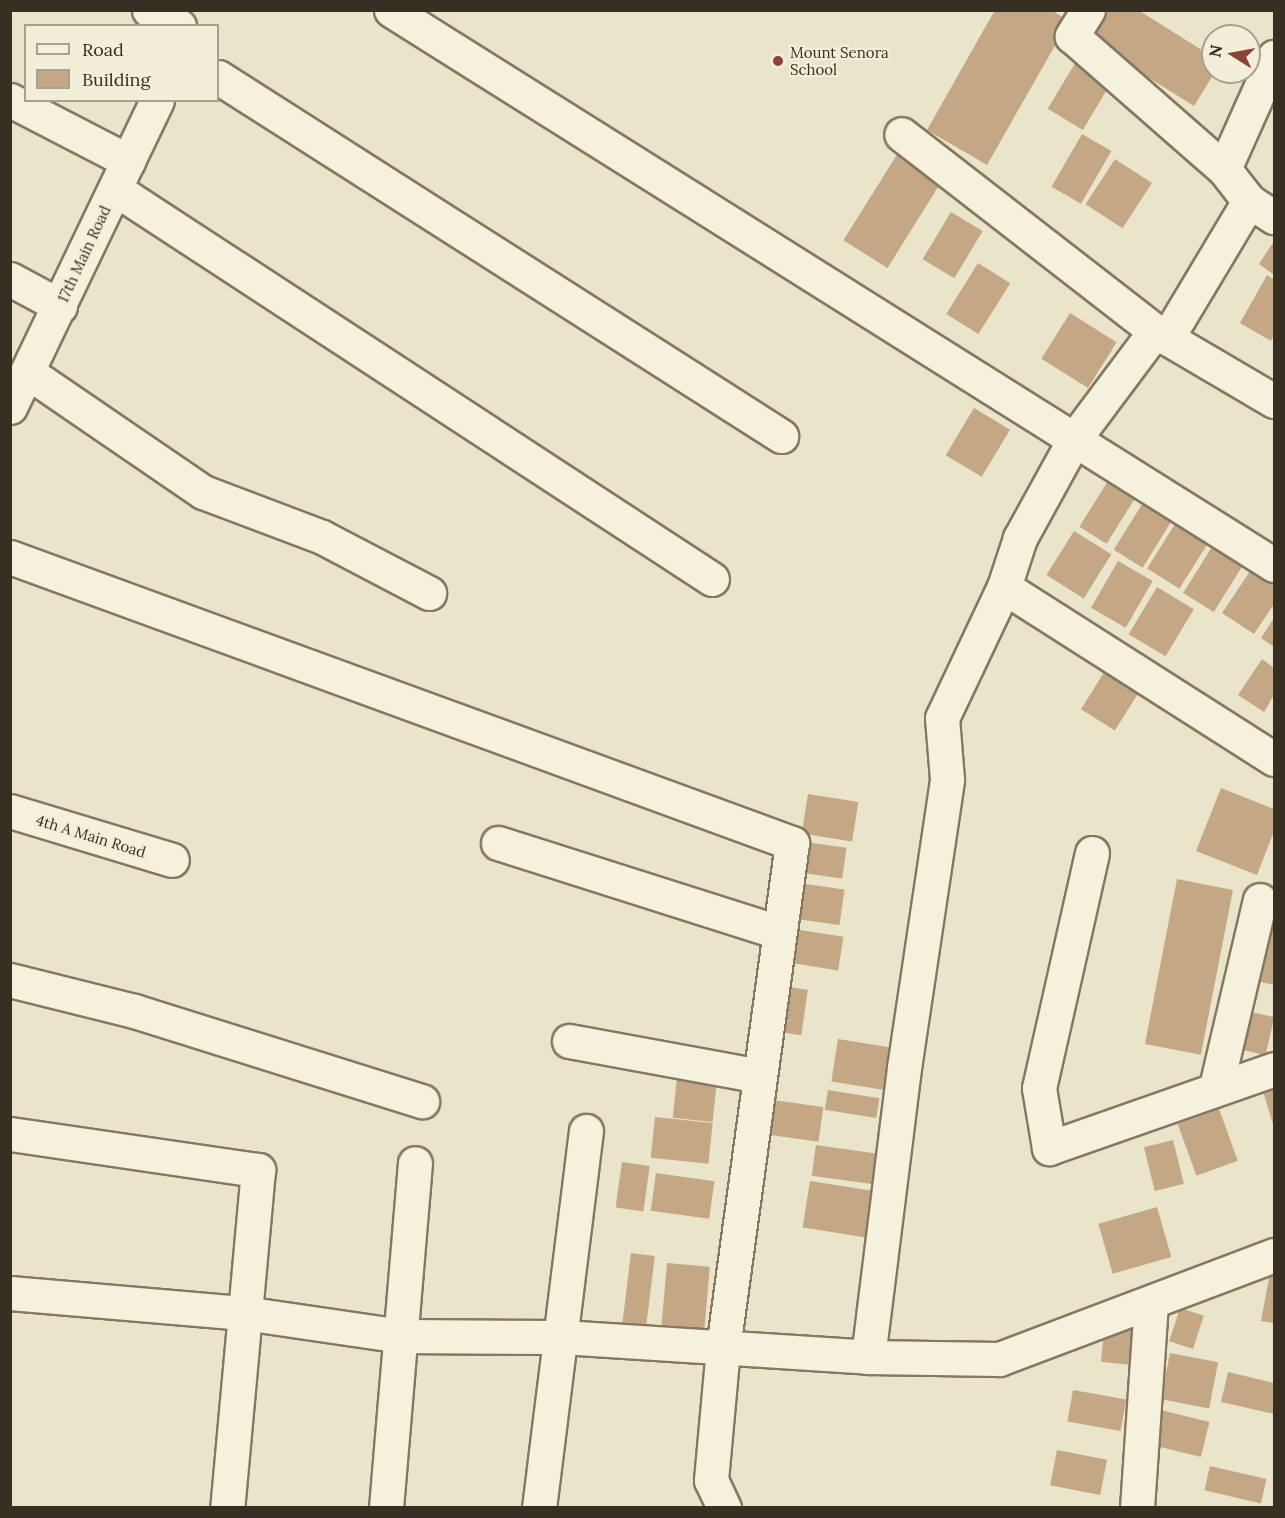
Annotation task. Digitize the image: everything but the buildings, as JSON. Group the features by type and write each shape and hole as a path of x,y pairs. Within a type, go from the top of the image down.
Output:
{"street":[{"path":"149,10 175,24"},
{"path":"193,24 199,10"},
{"path":"391,10 1275,565"},
{"path":"868,1356 904,1068 947,779 942,718 1004,587 1020,538 1075,438 1262,209 1224,169 1072,36 1088,10"},
{"path":"1224,169 1275,57"},
{"path":"219,78 781,436"},
{"path":"10,100 712,579"},
{"name":"17th Main Road","path":"10,407 29,373 156,102"},
{"path":"901,134 1161,335 1275,401"},
{"path":"10,279 60,306"},
{"path":"29,373 203,492 322,537 429,593"},
{"path":"10,557 792,843 723,1348 717,1494"},
{"path":"1004,587 1275,759"},
{"name":"4th A Main Road","path":"10,811 172,860"},
{"path":"498,843 779,932"},
{"path":"1092,853 1040,1088 1049,1148 1216,1087 1275,1069"},
{"path":"1216,1087 1260,900"},
{"path":"10,980 134,1011 422,1101"},
{"path":"568,1041 759,1076"},
{"path":"539,1508 586,1131"},
{"path":"10,1134 258,1170 227,1508"},
{"path":"386,1508 415,1162"},
{"path":"10,1293 244,1313 400,1336 562,1337 868,1356 999,1359 1275,1255"},
{"path":"1137,1508 1151,1302"}],"place":[{"name":"Mount Senora School","path":"778,61"}]}
